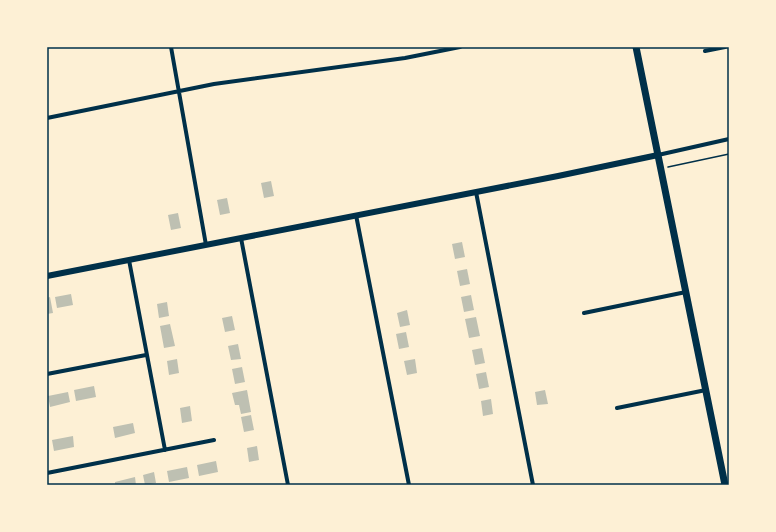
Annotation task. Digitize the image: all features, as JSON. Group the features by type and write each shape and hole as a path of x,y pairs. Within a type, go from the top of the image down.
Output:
{"main road":[{"path":"636,47 725,485"}],"street":[{"path":"171,47 206,245"},
{"path":"47,118 214,84 405,58 460,47"},
{"path":"705,51 725,47"},
{"path":"47,276 558,176 729,139"},
{"path":"476,192 533,485"},
{"path":"356,216 408,485"},
{"path":"241,238 288,485"},
{"path":"129,260 165,450"},
{"path":"584,313 686,292"},
{"path":"47,374 146,355"},
{"path":"617,408 706,390"},
{"path":"47,473 214,440"}],"path":[{"path":"661,168 729,154"}],"building":[{"path":"271,181 274,196 264,198 261,183"},
{"path":"227,198 230,213 220,215 217,200"},
{"path":"178,213 181,228 171,230 168,215"},
{"path":"462,242 465,257 455,259 452,244"},
{"path":"467,269 470,284 460,286 457,271"},
{"path":"71,294 73,305 57,308 55,297"},
{"path":"471,295 474,310 464,312 461,297"},
{"path":"50,297 53,313 47,314 47,298"},
{"path":"167,302 169,316 159,318 157,304"},
{"path":"407,310 410,325 400,327 397,313"},
{"path":"232,316 235,330 225,332 222,318"},
{"path":"476,317 480,336 469,338 465,319"},
{"path":"170,324 175,346 164,348 160,326"},
{"path":"406,332 409,347 399,349 396,334"},
{"path":"238,344 241,359 231,360 228,346"},
{"path":"482,348 485,363 475,365 472,350"},
{"path":"177,359 179,373 169,375 167,361"},
{"path":"415,359 417,373 407,375 404,361"},
{"path":"242,367 245,382 235,384 232,369"},
{"path":"486,372 489,387 479,389 476,374"},
{"path":"94,386 96,397 76,401 74,390"},
{"path":"247,390 251,412 241,414 239,405 235,405 232,393"},
{"path":"545,390 548,404 537,405 535,392"},
{"path":"68,392 70,402 50,407 48,396"},
{"path":"491,399 493,414 483,416 481,401"},
{"path":"190,406 192,421 182,423 180,408"},
{"path":"251,415 254,430 244,432 241,417"},
{"path":"133,423 135,433 115,438 113,427"},
{"path":"73,436 74,447 54,451 52,440"},
{"path":"257,446 259,460 249,462 247,448"},
{"path":"216,461 218,472 199,476 197,465"},
{"path":"187,467 189,478 169,482 167,471"},
{"path":"154,472 156,483 145,485 143,475"},
{"path":"135,477 136,485 115,485 115,482"}]}
